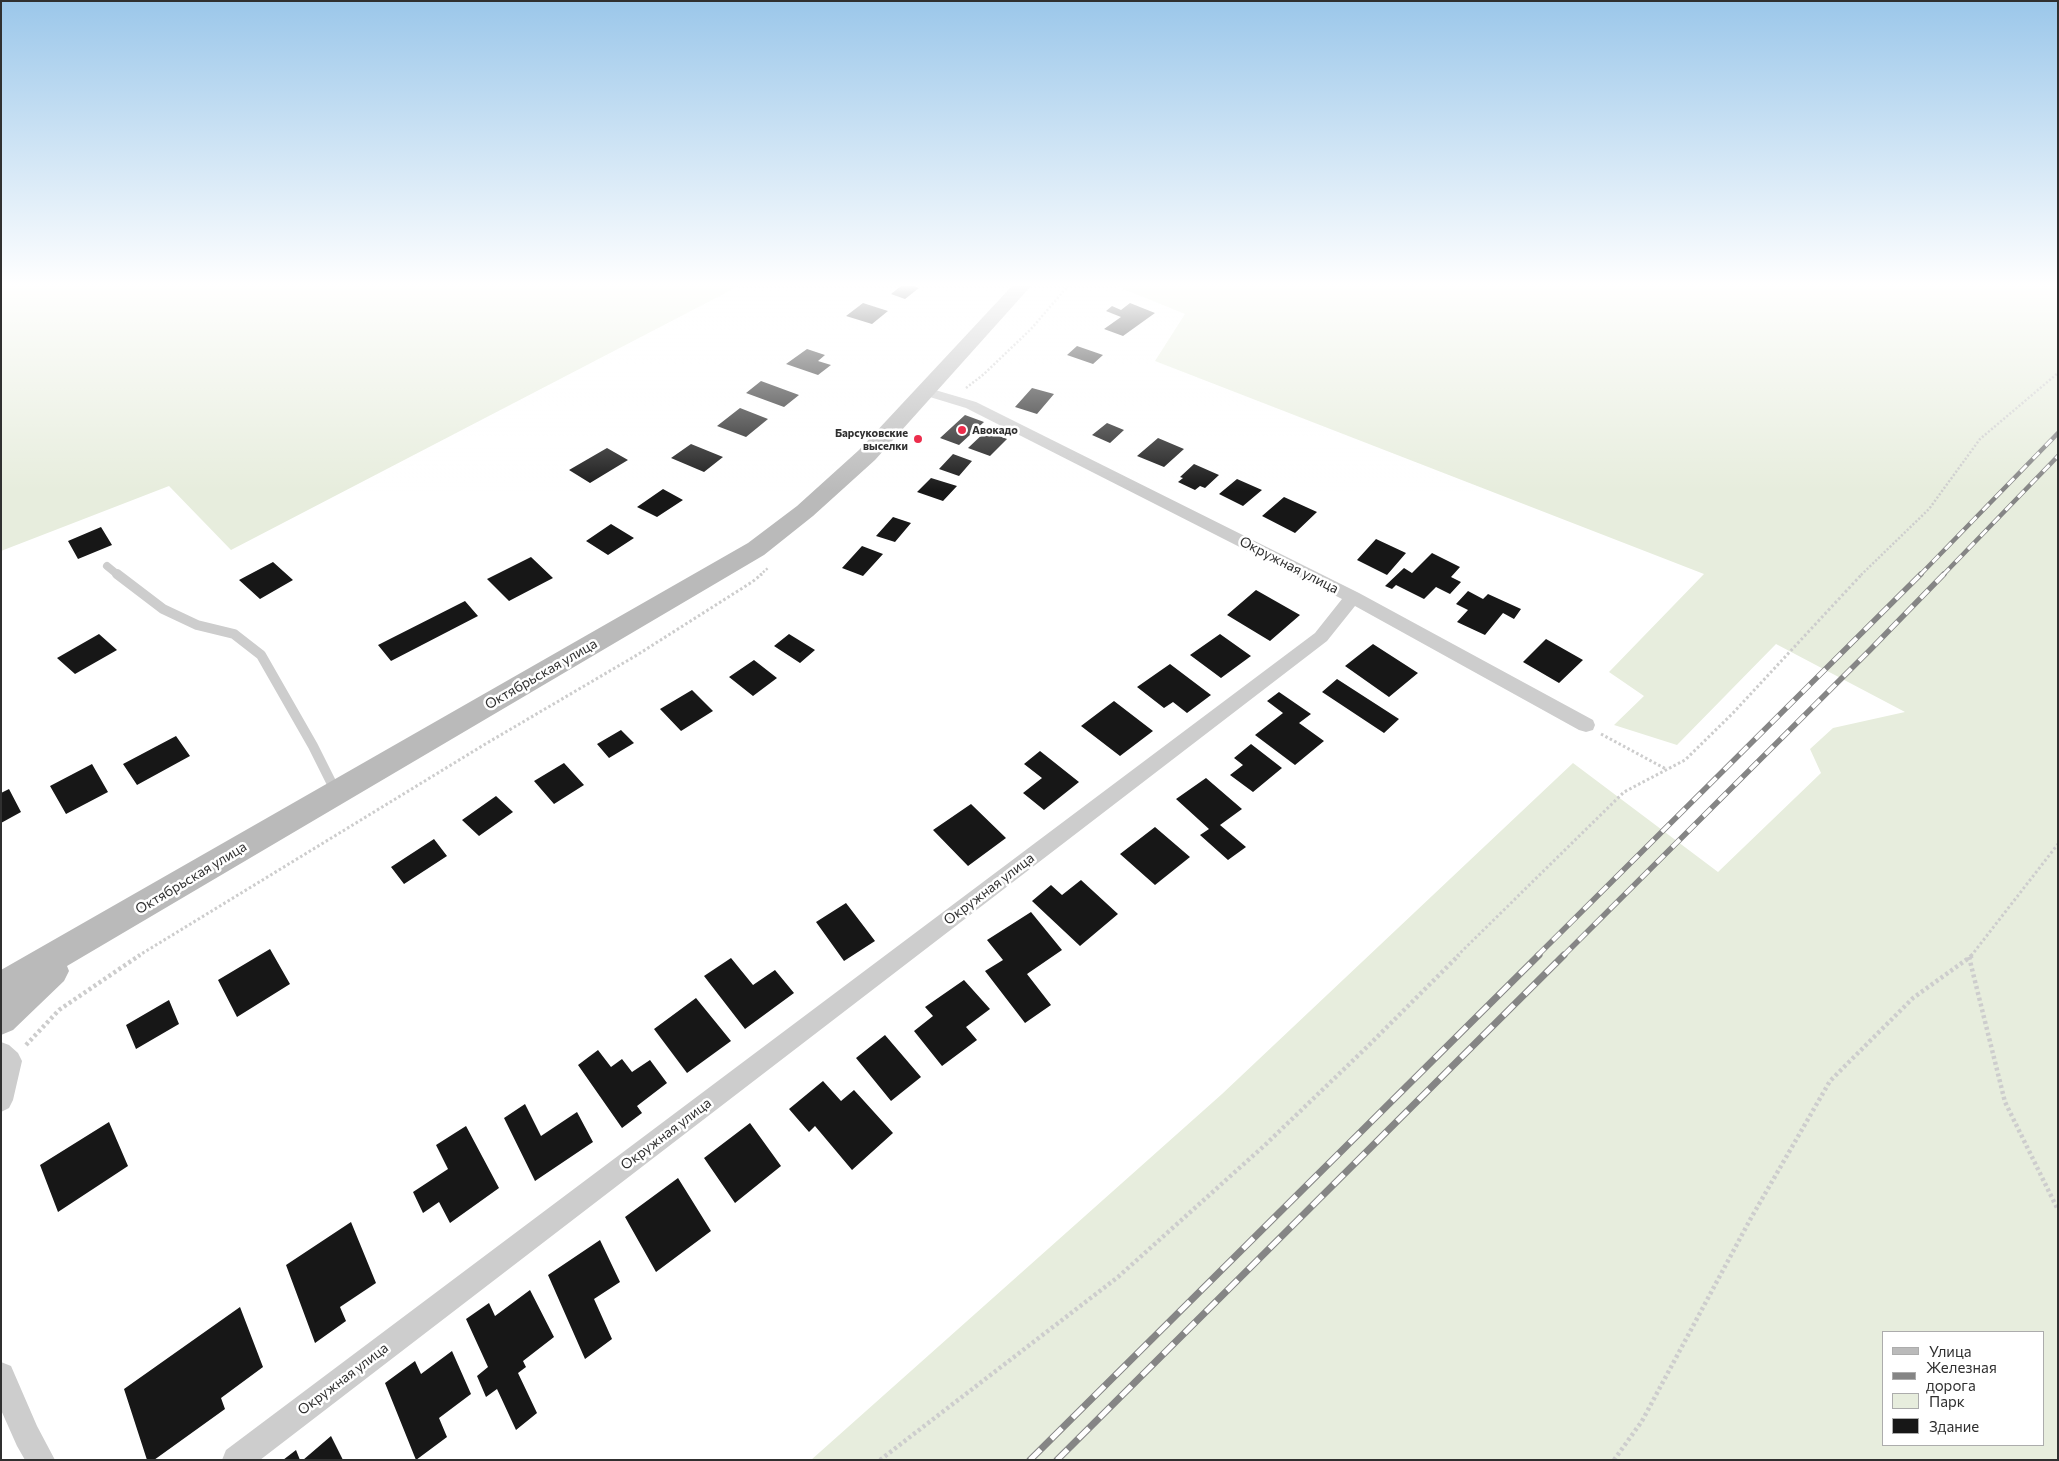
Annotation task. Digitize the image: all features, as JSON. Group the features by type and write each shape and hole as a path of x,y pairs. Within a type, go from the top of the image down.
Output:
{"main road":[{"name":"Октябрьская улица","path":"1,987 96,934 336,792 756,549 805,511 867,455 959,354"},
{"path":"1,1019 96,934"}],"street":[{"name":"Окружная улица","path":"236,1460 1321,637 1352,597 980,409 925,391"},
{"path":"1352,597 1586,725"},
{"path":"1,1100 6,1057"},
{"path":"1,1376 27,1436 41,1460"}],"lane":[{"path":"108,566 163,609 197,625 234,634 260,655 313,746 336,792"}],"path":[{"path":"951,398 984,374 1005,354"},
{"path":"880,1460 1118,1277 1265,1145 1367,1047 1554,859 1624,792 1684,760 1733,713 1844,591 1929,509 1980,439 2058,373"},
{"path":"6,1057 59,1010 138,956 486,743 637,655 752,582 774,563"},
{"path":"1586,725 1666,769"},
{"path":"1614,1460 1642,1421 1750,1218 1830,1081 1913,998 1974,954 2058,844"},
{"path":"1969,957 2005,1102 2058,1210"}],"green space":[{"path":"1,354 608,354 231,550 169,486 1,551"},
{"path":"1159,354 2058,354 2058,1460 811,1460 1222,1094 1573,763 1718,872 1821,773 1810,749 1833,728 1905,712 1776,644 1677,745 1614,725 1644,696 1609,672 1704,574 1155,361"}],"building":[{"path":"800,354 823,354 825,355 818,361 831,365 818,375 786,364"},
{"path":"1101,354 1103,355 1093,364 1067,355"},
{"path":"761,381 799,395 784,407 746,393"},
{"path":"1032,388 1054,394 1037,414 1015,407"},
{"path":"740,408 768,419 746,437 717,426"},
{"name":"Авокадо","path":"965,415 984,422 959,445 940,438"},
{"path":"1107,423 1124,430 1110,443 1092,435"},
{"path":"986,431 1007,439 990,456 968,448"},
{"path":"1158,438 1184,449 1164,467 1137,456"},
{"path":"691,444 723,457 704,472 671,458"},
{"path":"607,448 628,460 590,483 569,470"},
{"path":"953,454 972,461 959,476 939,469"},
{"path":"1194,464 1219,475 1205,488 1200,486 1195,490 1178,482 1183,478 1180,477"},
{"path":"931,478 957,486 943,501 917,492"},
{"path":"1237,479 1262,490 1243,506 1219,494"},
{"path":"663,489 683,500 657,517 637,507"},
{"path":"1284,497 1317,512 1295,533 1262,516"},
{"path":"893,517 911,523 895,542 876,536"},
{"path":"611,524 634,538 608,555 586,541"},
{"path":"101,527 112,545 78,559 68,541"},
{"path":"1376,539 1406,553 1387,575 1357,560"},
{"path":"862,546 883,554 863,576 842,568"},
{"path":"1432,553 1460,567 1451,577 1461,582 1450,594 1436,587 1424,599 1396,585 1392,589 1385,586 1404,568 1412,573"},
{"path":"531,557 553,578 509,601 487,579"},
{"path":"273,562 293,580 260,599 239,580"},
{"path":"1256,590 1300,615 1270,641 1227,615"},
{"path":"1468,591 1483,599 1488,594 1521,609 1514,619 1503,613 1485,635 1457,622 1468,610 1456,604"},
{"path":"465,601 478,616 391,661 378,645"},
{"path":"99,634 117,650 75,674 57,658"},
{"path":"789,634 815,650 800,663 774,646"},
{"path":"1220,634 1251,656 1221,678 1190,655"},
{"path":"1546,639 1583,660 1559,683 1523,662"},
{"path":"1373,644 1418,673 1389,697 1345,666"},
{"path":"754,660 777,678 753,696 729,677"},
{"path":"1170,664 1211,695 1187,713 1173,702 1164,708 1137,687"},
{"path":"1337,679 1399,719 1384,733 1322,692"},
{"path":"692,690 713,711 681,731 660,709"},
{"path":"1279,692 1311,714 1299,723 1324,741 1295,765 1255,735 1283,713 1267,701"},
{"path":"1114,701 1153,731 1120,756 1081,726"},
{"path":"621,730 634,743 609,758 597,744"},
{"path":"176,736 190,756 137,785 123,764"},
{"path":"1251,744 1282,768 1253,792 1230,775 1243,765 1234,758"},
{"path":"1040,751 1079,782 1044,810 1023,793 1042,778 1024,764"},
{"path":"564,763 584,785 554,804 534,781"},
{"path":"92,764 108,792 66,814 50,786"},
{"path":"1206,778 1242,809 1220,825 1246,847 1228,860 1200,835 1209,829 1176,799"},
{"path":"9,789 21,812 1,823 1,793"},
{"path":"496,796 513,812 479,836 462,820"},
{"path":"971,804 1006,838 968,866 933,830"},
{"path":"1155,827 1190,857 1155,885 1120,854"},
{"path":"434,839 447,856 404,884 391,867"},
{"path":"1081,880 1118,914 1080,946 1032,901 1051,885 1062,895"},
{"path":"846,903 875,941 844,961 816,922"},
{"path":"1031,912 1062,950 1027,974 1051,1005 1025,1023 985,971 1003,960 987,940"},
{"path":"270,949 290,984 237,1017 218,980"},
{"path":"731,958 753,985 775,970 794,993 745,1029 704,976"},
{"path":"964,980 990,1009 966,1027 977,1040 942,1066 914,1031 933,1016 925,1007"},
{"path":"696,998 731,1041 687,1073 654,1029"},
{"path":"169,1000 179,1024 136,1049 126,1025"},
{"path":"885,1035 921,1077 891,1101 856,1058"},
{"path":"598,1050 611,1067 622,1059 632,1072 650,1060 667,1083 637,1106 642,1113 622,1128 578,1065"},
{"path":"823,1081 841,1101 854,1090 893,1133 852,1170 815,1126 809,1132 789,1109"},
{"path":"525,1104 541,1136 577,1112 593,1142 535,1181 504,1118"},
{"path":"109,1122 128,1166 58,1212 40,1165"},
{"path":"750,1123 781,1166 735,1203 704,1158"},
{"path":"466,1126 499,1188 450,1223 439,1202 423,1213 413,1192 448,1169 436,1145"},
{"path":"678,1178 711,1231 656,1272 625,1217"},
{"path":"351,1222 376,1283 340,1307 346,1321 315,1343 286,1265"},
{"path":"600,1240 620,1282 594,1299 612,1339 585,1359 548,1275"},
{"path":"530,1290 554,1337 523,1361 526,1367 518,1373 537,1413 516,1430 497,1389 486,1397 477,1376 488,1367 466,1319 489,1303 495,1316"},
{"path":"240,1307 263,1367 221,1398 225,1409 154,1460 147,1460 124,1389"},
{"path":"452,1351 471,1394 439,1418 447,1437 416,1460 385,1383 415,1361 421,1374"},
{"path":"331,1436 343,1460 303,1460"},
{"path":"296,1450 300,1460 283,1460"}],"railway":[{"path":"1920,575 2058,433"},
{"path":"1943,575 2058,456"},
{"path":"1563,956 1944,574"},
{"path":"1537,956 1920,575"},
{"path":"1030,1460 1539,955"},
{"path":"1057,1460 1564,955"}],"place":[{"name":"Авокадо","path":"962,430"},
{"name":"Барсуковские выселки","path":"918,439"}]}
